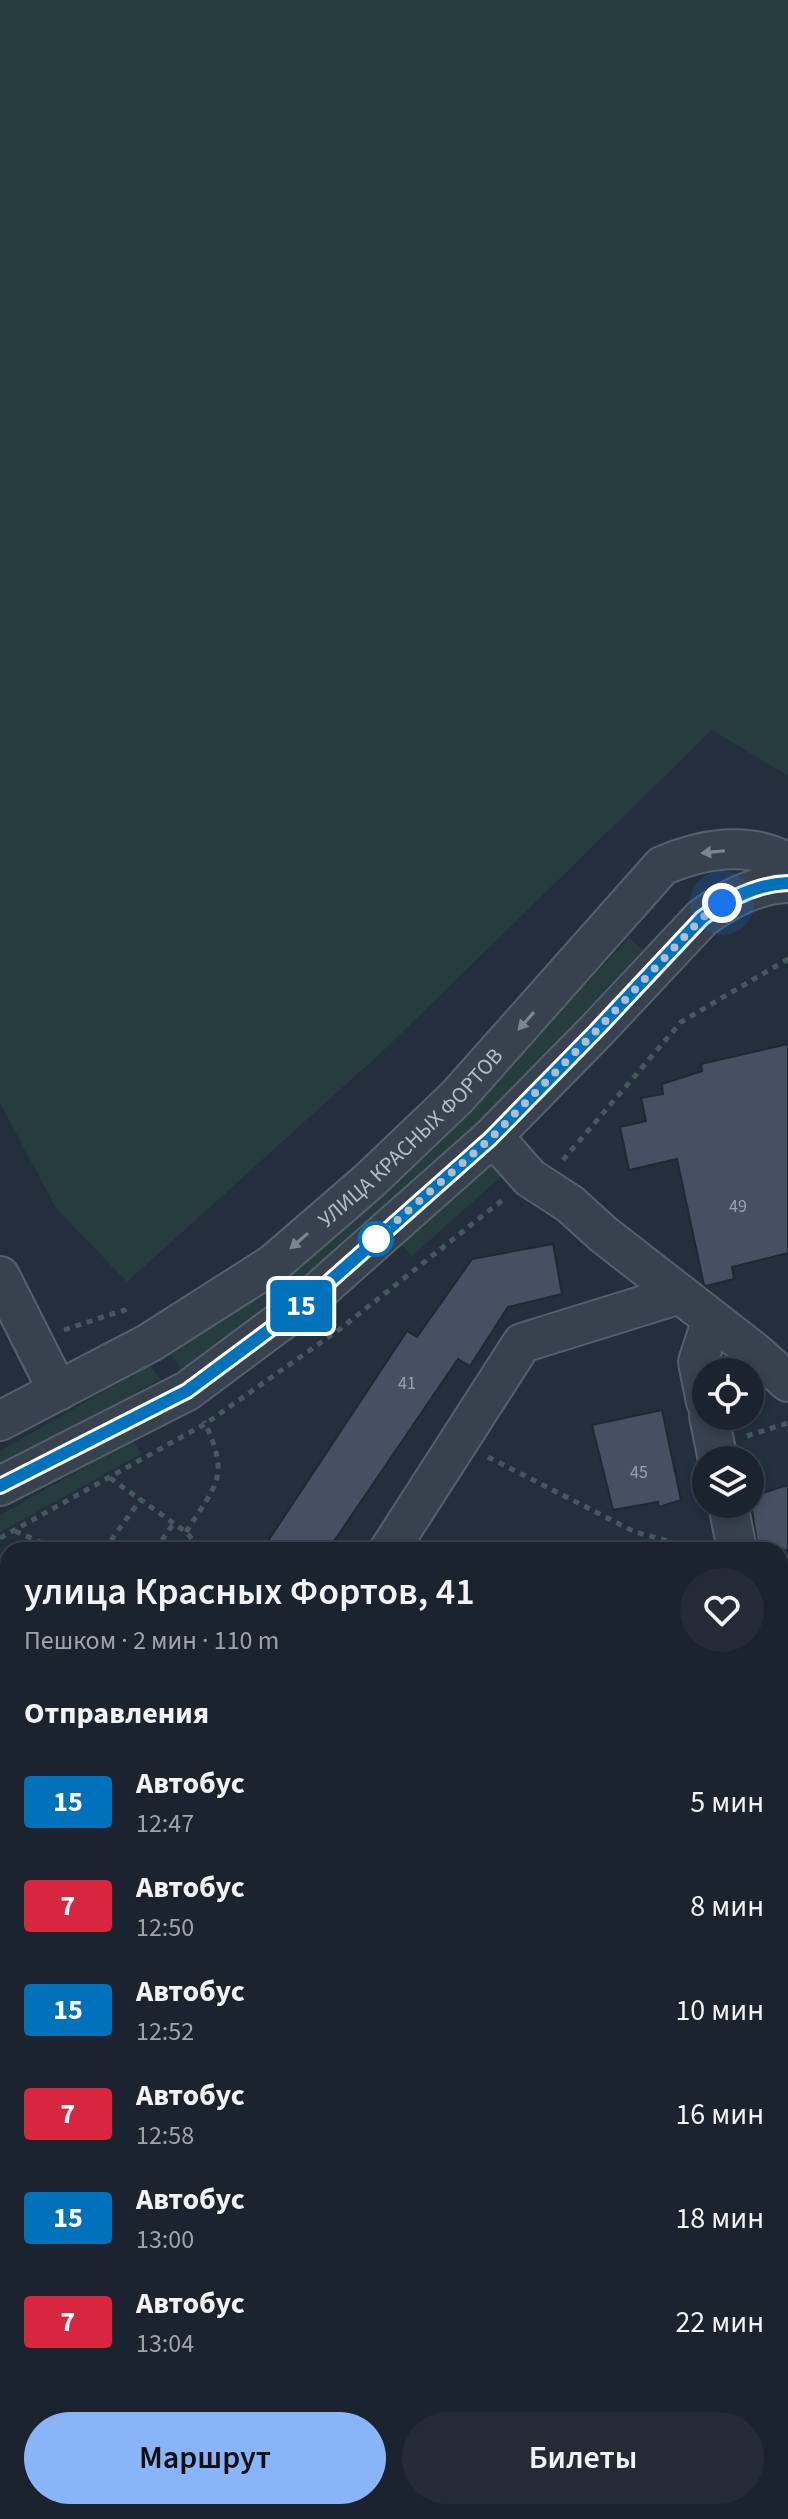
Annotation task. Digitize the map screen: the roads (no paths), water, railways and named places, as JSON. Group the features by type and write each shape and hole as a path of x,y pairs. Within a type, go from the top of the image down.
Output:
{"street":[{"name":"УЛИЦА КРАСНЫХ ФОРТОВ","path":"0,1421 149,1343 273,1264 369,1181 457,1097 662,866 688,855 748,850 776,856 788,863"},
{"path":"0,1486 187,1391 304,1304 490,1139 702,918 722,903 748,892 788,883"},
{"path":"490,1139 506,1151 530,1178 570,1204 788,1382"},
{"path":"0,1276 58,1391"},
{"path":"394,1542 522,1343 680,1294"},
{"path":"699,1358 712,1319"},
{"path":"731,1518 735,1542"}]}
